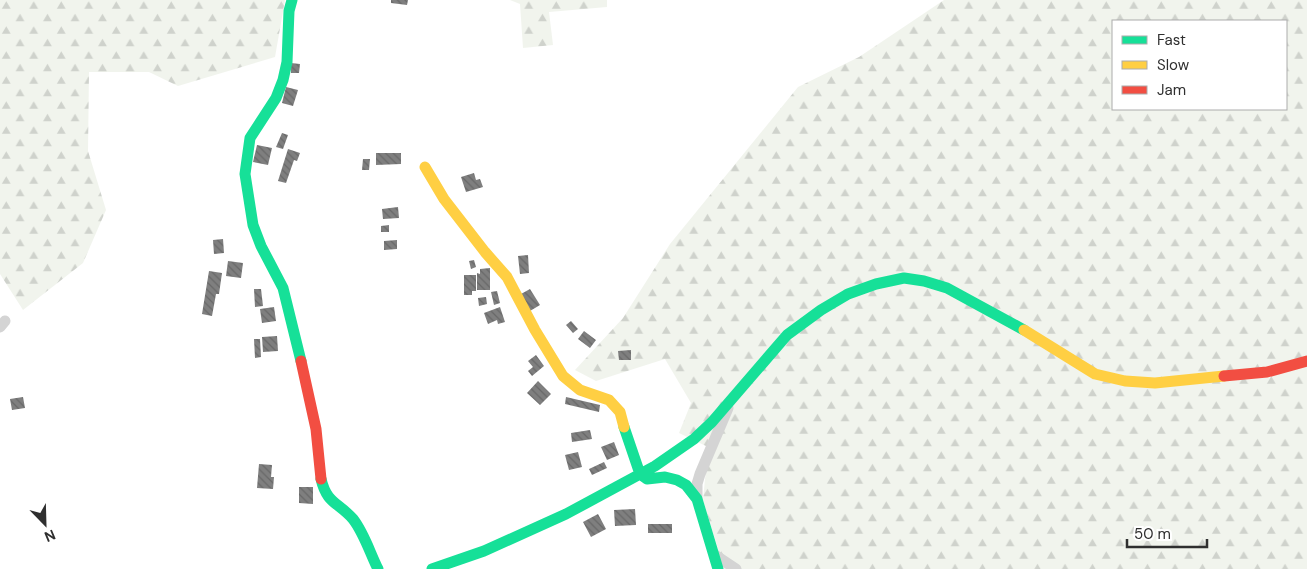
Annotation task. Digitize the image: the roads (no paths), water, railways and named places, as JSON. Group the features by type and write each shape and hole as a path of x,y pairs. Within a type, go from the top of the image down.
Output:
{"street":[{"path":"292,0 289,12 287,62 283,80 276,98 250,138 247,152 245,174 249,201 253,225 261,246 283,288 290,314 316,429 324,491 330,499 352,518 359,528 378,569"},
{"path":"425,168 444,199 507,277 530,321 563,376 580,390 609,400 620,412 640,474 648,479 665,477 677,480 692,491 697,498 718,569"},
{"path":"432,569 484,552 566,514 640,474 694,439 730,402 769,354 788,335 821,310 848,294 876,284 904,278 924,281 947,288 1017,326 1095,374 1125,381 1155,383 1267,372 1307,361"},
{"path":"697,498 697,484 700,474 730,402"},
{"path":"715,554 736,569"}]}
